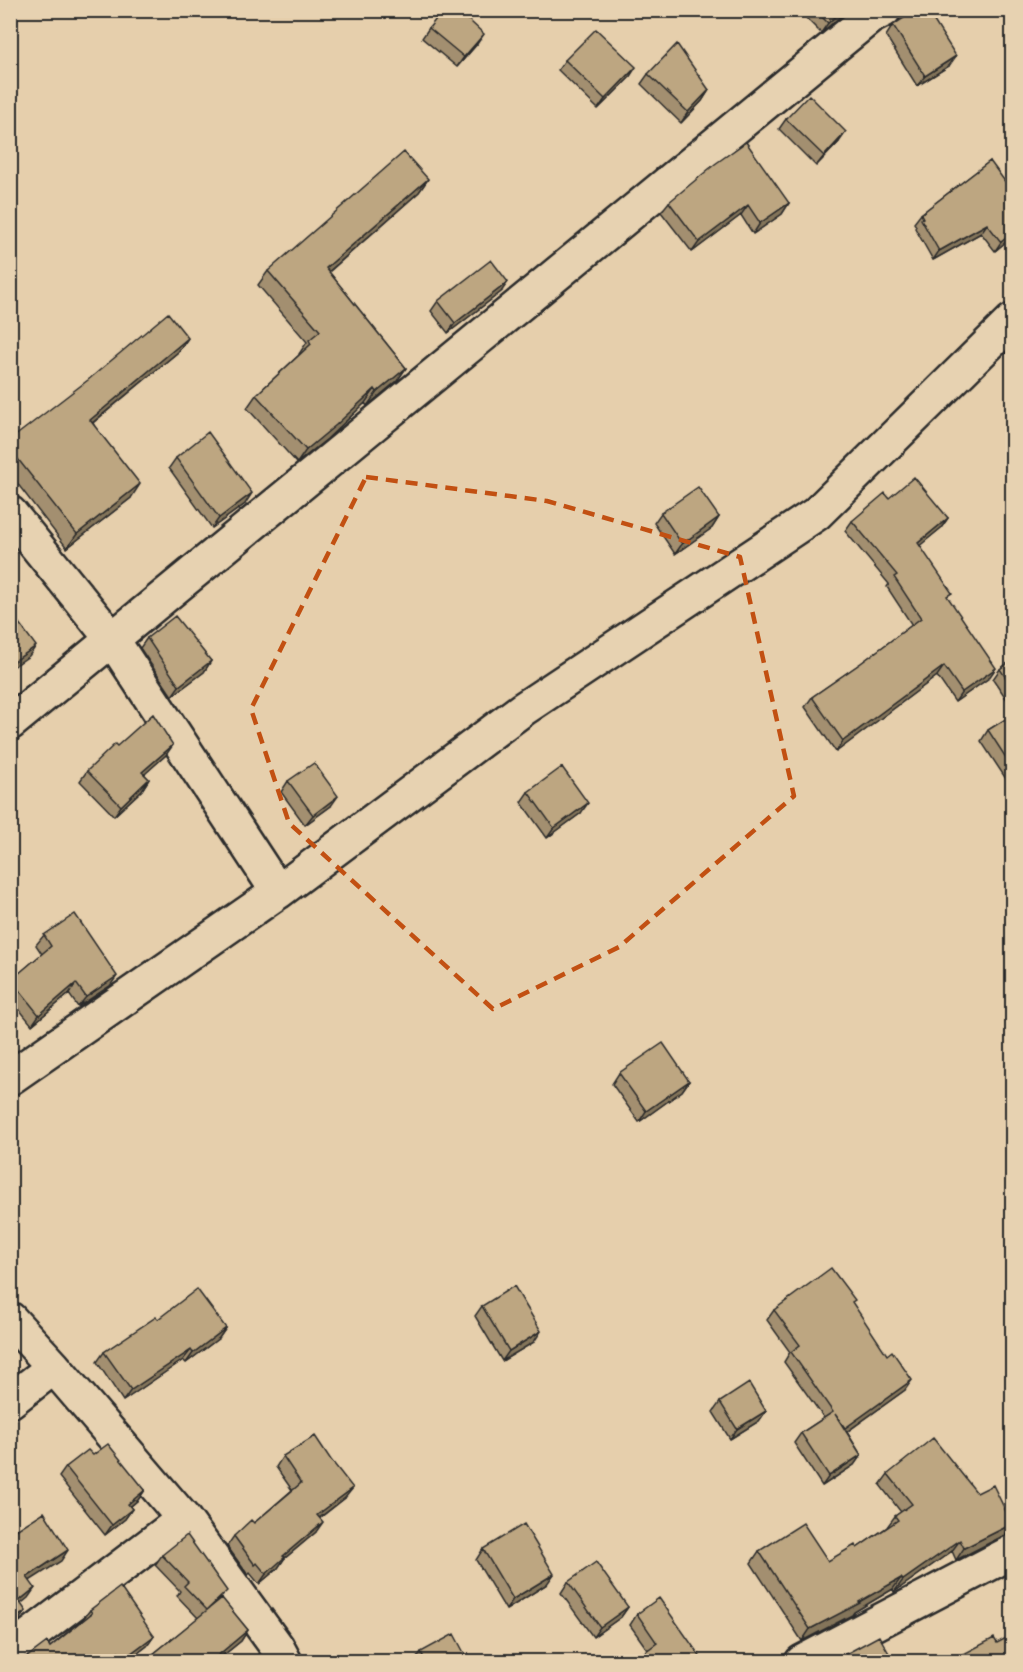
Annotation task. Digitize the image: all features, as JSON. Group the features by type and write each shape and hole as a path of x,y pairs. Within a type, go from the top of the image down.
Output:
{"street":[{"path":"10,723 873,13"},
{"path":"10,1078 278,892 523,709 816,514 1006,342"},
{"path":"10,513 112,639 278,892"},
{"path":"10,1319 54,1366 184,1520 272,1657"},
{"path":"10,1401 54,1366"},
{"path":"10,1652 184,1520"},
{"path":"802,1662 1012,1552"}],"highlighted area":[{"path":"366,477 547,501 740,557 794,796 619,947 493,1009 289,823 251,709"}],"building":[{"path":"443,10 458,10 484,34 464,57 429,28"},
{"path":"815,10 843,10 828,23"},
{"path":"916,10 927,10 956,56 925,76 893,25"},
{"path":"596,29 636,67 605,99 565,60"},
{"path":"677,44 709,90 688,112 648,74"},
{"path":"809,95 846,132 824,156 786,119"},
{"path":"746,142 789,203 760,223 748,205 699,242 669,202"},
{"path":"404,152 428,179 326,268 406,368 377,392 375,389 306,450 256,395 311,344 309,340 320,331 268,271"},
{"path":"990,161 1012,191 1012,233 1001,242 987,224 939,251 921,219 923,218 921,214"},
{"path":"491,260 508,282 455,323 438,301"},
{"path":"168,313 188,338 90,420 140,484 77,534 10,449 10,440 88,380"},
{"path":"208,432 252,493 219,518 176,458"},
{"path":"914,477 948,518 918,543 952,593 947,596 996,668 962,692 944,666 843,741 812,697 921,618 894,577 897,575 852,521 885,493 889,498"},
{"path":"698,487 719,517 682,544 661,513"},
{"path":"10,611 36,646 10,664"},
{"path":"175,616 211,661 179,686 147,638"},
{"path":"1012,660 1012,687 1000,669"},
{"path":"153,714 173,745 142,772 149,779 121,806 87,771 115,744 117,746"},
{"path":"1012,715 1012,767 988,730"},
{"path":"314,763 338,796 313,815 288,781"},
{"path":"562,767 588,803 554,828 528,792"},
{"path":"75,914 117,976 86,997 76,983 39,1015 11,980 51,946 44,935"},
{"path":"663,1043 689,1081 646,1111 619,1073"},
{"path":"831,1268 855,1300 852,1302 887,1355 892,1351 912,1380 845,1428 835,1414 861,1455 829,1476 801,1433 833,1412 791,1352 800,1345 774,1310"},
{"path":"514,1286 541,1331 509,1351 482,1306"},
{"path":"197,1289 226,1328 193,1353 191,1350 131,1390 104,1352 156,1317 158,1319"},
{"path":"749,1383 766,1411 737,1429 720,1402"},
{"path":"315,1436 353,1488 317,1515 323,1522 283,1556 285,1557 266,1574 257,1563 255,1565 234,1536 251,1520 254,1523 301,1483 283,1456"},
{"path":"933,1438 977,1493 993,1485 1012,1524 964,1548 960,1540 903,1580 901,1578 810,1629 759,1551 803,1523 828,1561 855,1545 857,1548 898,1520 895,1516 912,1504 888,1474"},
{"path":"108,1444 145,1490 128,1504 132,1509 112,1525 66,1467 88,1450 93,1455"},
{"path":"44,1512 68,1550 27,1577 35,1588 19,1601 26,1611 10,1622 10,1534"},
{"path":"524,1524 554,1574 513,1599 483,1549"},
{"path":"187,1535 227,1591 207,1610 184,1586 188,1582 162,1555"},
{"path":"596,1562 628,1607 600,1627 568,1582"},
{"path":"120,1587 154,1636 123,1659 118,1652 105,1662 10,1662 10,1659 18,1660 27,1657 47,1642 50,1647 92,1613 90,1610"},
{"path":"222,1598 248,1630 210,1662 156,1662 152,1655"},
{"path":"659,1598 704,1662 631,1662 657,1643 637,1614"},
{"path":"454,1634 469,1662 426,1662 421,1652"},
{"path":"1012,1635 1012,1662 961,1662 958,1657 994,1638 997,1643"},
{"path":"879,1636 894,1662 831,1662"}]}
